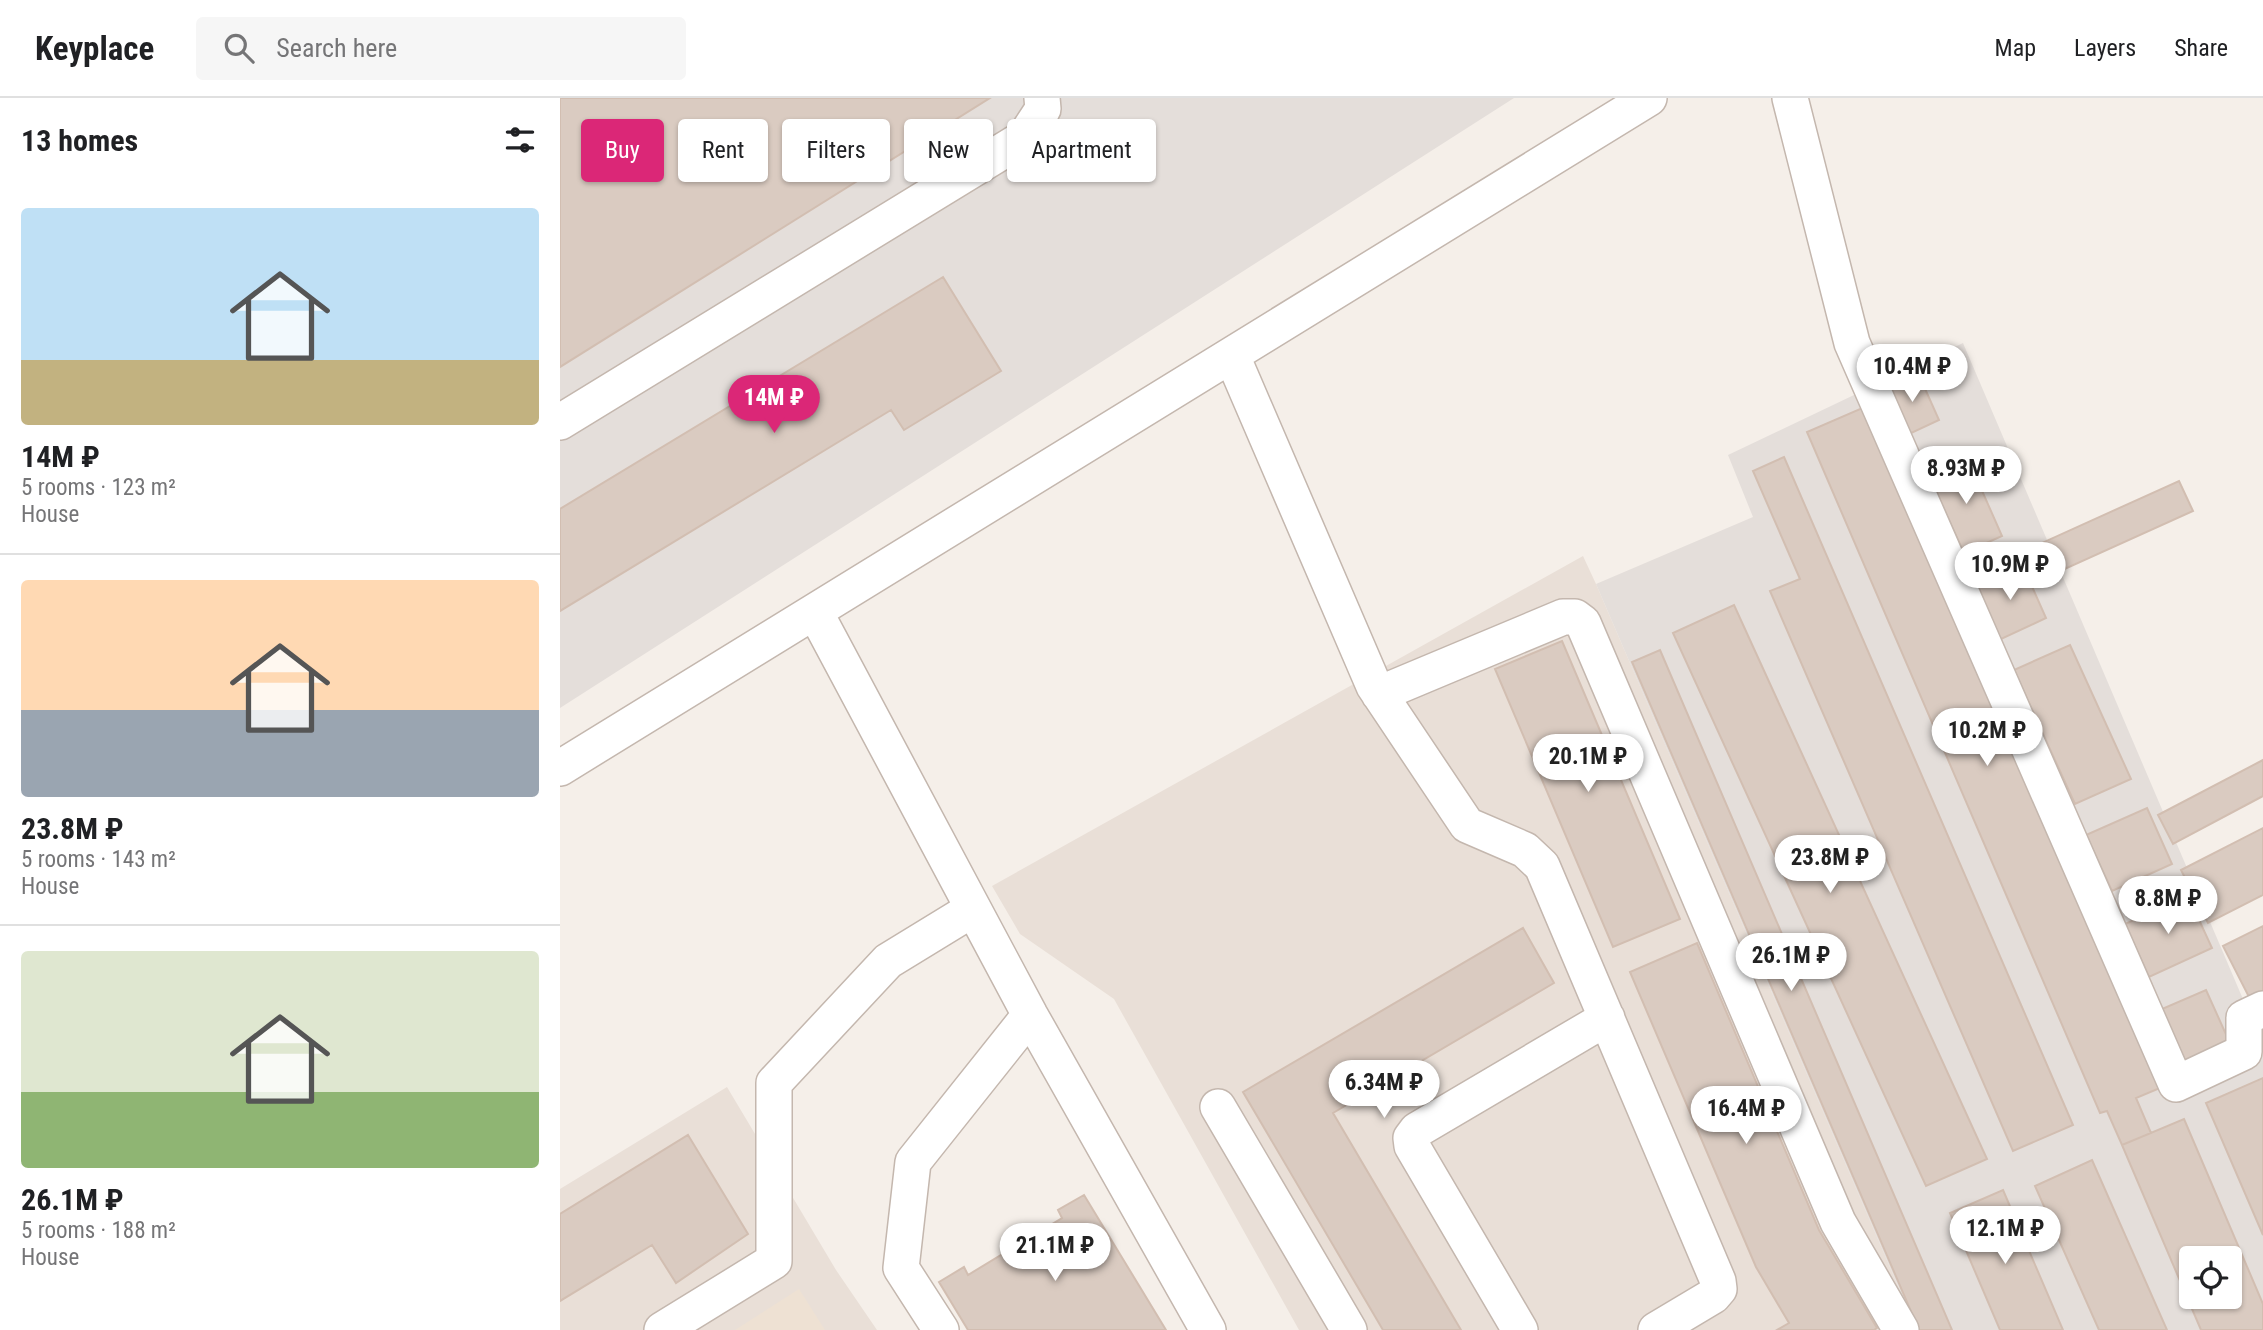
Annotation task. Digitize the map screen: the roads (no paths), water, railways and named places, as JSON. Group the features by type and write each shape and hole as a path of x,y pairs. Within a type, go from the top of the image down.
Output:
{"street":[{"path":"560,422 1024,138 1043,109 1042,98"},
{"path":"560,768 1649,98"},
{"path":"1790,98 1852,343 2176,1084 2244,1052 2244,1018 2263,1009"},
{"path":"1232,356 1379,694 1467,825 1525,850 1542,866 1718,1281 1719,1289 1713,1296 1656,1330"},
{"path":"815,612 1030,1015 1208,1330"},
{"path":"1379,694 1563,617 1575,617 1583,623 1838,1222 1901,1330"},
{"path":"662,1330 774,1261 774,1083 888,961 973,909"},
{"path":"941,1330 901,1268 912,1162 1030,1015"},
{"path":"1520,1330 1412,1146 1411,1138 1417,1130 1607,1018"},
{"path":"1218,1107 1349,1330"}]}
